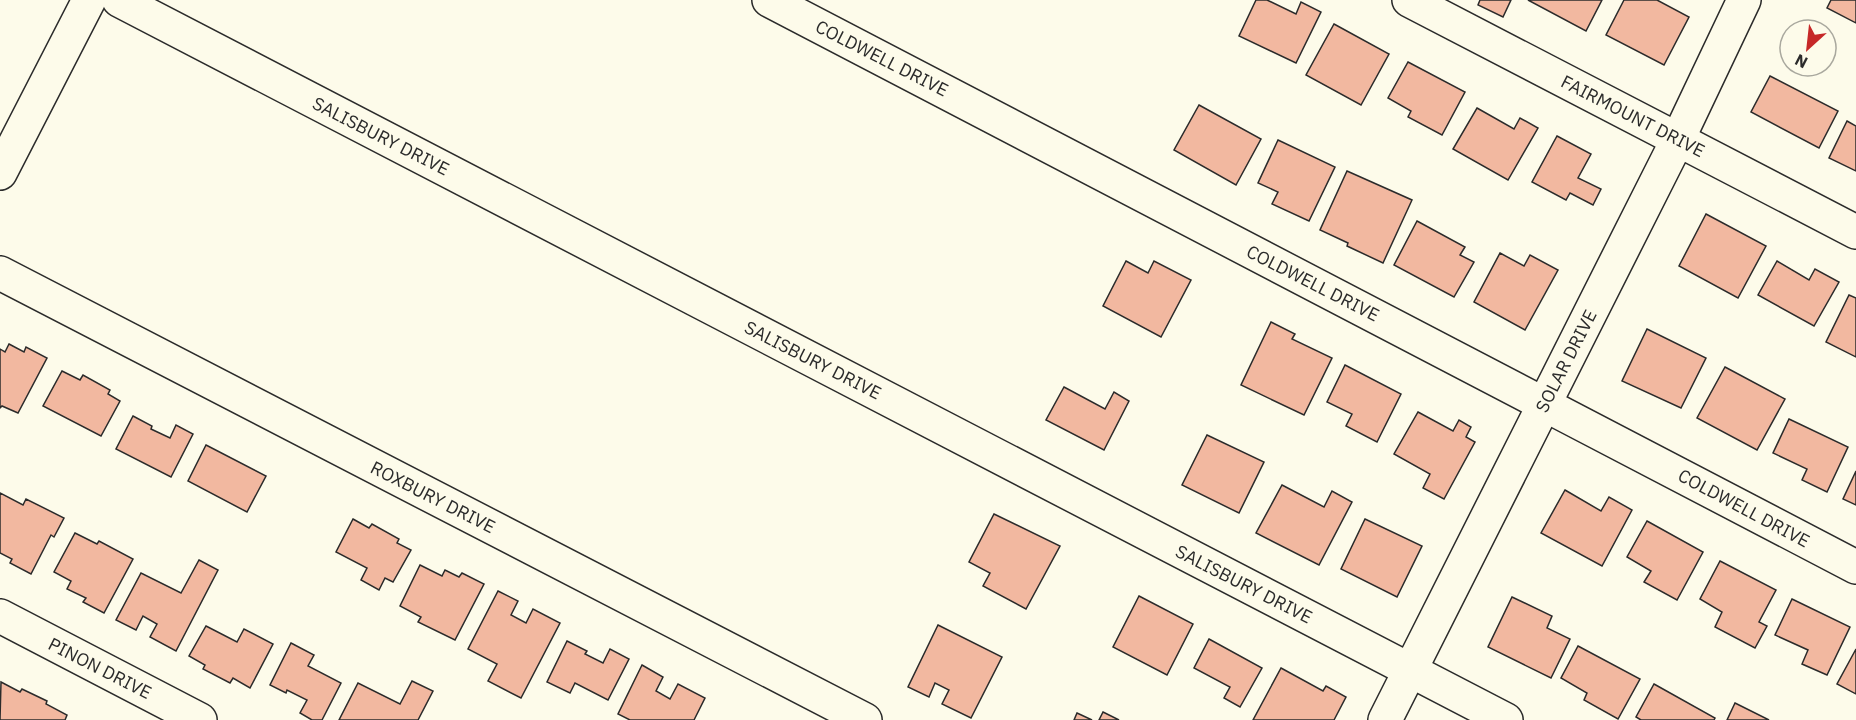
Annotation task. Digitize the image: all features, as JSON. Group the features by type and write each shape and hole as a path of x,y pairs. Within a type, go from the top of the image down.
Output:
{"street":[{"path":"0,173 89,0"},
{"name":"SALISBURY DRIVE","path":"119,0 1506,720"},
{"name":"COLDWELL DRIVE","path":"769,0 1856,567"},
{"name":"FAIRMOUNT DRIVE","path":"1409,0 1856,232"},
{"name":"SOLAR DRIVE","path":"1385,720 1678,139 1744,0"},
{"name":"ROXBURY DRIVE","path":"0,273 865,720"},
{"name":"PINON DRIVE","path":"0,616 200,720"}],"building":[{"path":"1256,0 1267,0 1296,14 1301,2 1321,12 1296,63 1239,36"},
{"path":"1480,0 1511,0 1503,17 1478,5"},
{"path":"1528,0 1602,0 1586,31"},
{"path":"1624,0 1657,0 1689,17 1664,65 1606,35"},
{"path":"1831,0 1856,0 1856,23 1827,8"},
{"path":"1334,24 1389,54 1361,105 1306,75"},
{"path":"1408,62 1465,92 1442,135 1408,117 1411,111 1388,98"},
{"path":"1770,76 1838,111 1819,148 1751,112"},
{"path":"1199,105 1261,139 1236,185 1174,150"},
{"path":"1477,108 1514,129 1520,118 1538,128 1508,180 1453,149"},
{"path":"1847,121 1856,126 1856,171 1829,158"},
{"path":"1557,136 1591,154 1578,178 1601,189 1593,205 1570,193 1566,200 1532,182"},
{"path":"1278,140 1335,167 1309,221 1272,204 1278,192 1258,183"},
{"path":"1347,171 1412,200 1383,263 1320,230"},
{"path":"1706,214 1766,246 1738,298 1679,266"},
{"path":"1417,221 1465,247 1460,255 1474,262 1454,297 1394,265"},
{"path":"1500,253 1524,266 1530,255 1558,270 1525,330 1474,302"},
{"path":"1126,261 1148,273 1154,261 1191,280 1161,337 1103,306"},
{"path":"1777,261 1809,280 1815,269 1839,282 1814,326 1758,295"},
{"path":"1849,295 1856,298 1856,357 1826,342"},
{"path":"1271,322 1295,334 1292,339 1332,358 1304,415 1241,385"},
{"path":"1647,329 1706,358 1681,408 1622,381"},
{"path":"9,344 24,352 26,347 47,358 18,413 2,406 0,408 0,349 5,352"},
{"path":"1345,365 1401,394 1377,442 1346,426 1352,414 1327,402"},
{"path":"1725,367 1785,399 1757,450 1697,418"},
{"path":"62,371 80,380 83,375 110,390 108,394 120,401 101,436 43,406"},
{"path":"1064,387 1105,409 1114,392 1129,401 1104,450 1046,420"},
{"path":"1418,412 1453,431 1459,420 1471,427 1466,437 1475,442 1444,499 1423,488 1430,474 1394,454"},
{"path":"133,416 152,426 151,429 170,438 176,425 193,434 171,477 116,449"},
{"path":"1789,419 1848,447 1827,492 1802,480 1807,469 1773,453"},
{"path":"1207,435 1264,462 1239,513 1182,485"},
{"path":"206,445 266,476 247,512 188,481"},
{"path":"1856,471 1856,505 1843,499"},
{"path":"1282,485 1324,507 1332,491 1352,502 1319,565 1256,533"},
{"path":"1565,490 1601,511 1609,497 1632,510 1602,566 1541,533"},
{"path":"0,493 23,505 26,499 64,518 54,537 51,535 31,574 10,563 12,559 0,553"},
{"path":"994,514 1060,546 1026,609 983,586 990,573 969,562"},
{"path":"353,519 369,528 372,524 399,539 397,543 411,550 393,582 385,578 379,590 361,580 367,568 336,552"},
{"path":"1365,519 1422,546 1397,597 1341,569"},
{"path":"1647,521 1703,552 1677,600 1644,582 1651,571 1627,557"},
{"path":"75,533 97,544 99,541 133,559 104,613 83,602 86,598 67,589 71,581 54,572"},
{"path":"199,560 218,570 176,651 150,637 157,624 143,616 136,630 116,620 141,573 181,593"},
{"path":"1720,561 1776,590 1759,622 1767,626 1755,648 1715,627 1722,612 1700,599"},
{"path":"420,565 442,576 445,570 459,577 462,573 484,584 455,640 418,622 421,617 400,606"},
{"path":"498,591 518,601 511,615 526,623 533,609 560,623 521,698 488,681 497,664 468,649"},
{"path":"1139,596 1193,624 1167,675 1113,647"},
{"path":"1512,597 1552,616 1547,628 1570,639 1551,678 1488,647"},
{"path":"1792,599 1850,627 1827,675 1802,664 1808,650 1775,635"},
{"path":"938,625 1002,657 971,718 942,704 949,690 935,683 929,697 908,687"},
{"path":"206,626 237,642 244,629 273,644 250,688 233,678 230,683 203,669 205,665 189,656"},
{"path":"1209,639 1262,668 1240,707 1224,698 1230,687 1194,668"},
{"path":"567,641 587,651 585,654 603,663 610,649 629,659 608,700 575,683 570,693 547,682"},
{"path":"291,643 314,655 308,666 341,683 322,720 312,720 300,713 307,700 270,685"},
{"path":"1578,646 1640,679 1618,719 1584,700 1587,693 1561,678"},
{"path":"1856,649 1856,694 1837,684"},
{"path":"642,665 663,677 656,691 670,699 678,684 705,698 694,720 630,720 618,714"},
{"path":"1281,668 1323,691 1326,686 1346,697 1334,720 1253,720"},
{"path":"412,681 433,691 418,720 339,720 358,683 400,704"},
{"path":"1,682 20,692 22,689 47,701 46,704 67,715 65,720 0,720"},
{"path":"1654,684 1715,718 1714,720 1641,720 1636,717"},
{"path":"1735,703 1769,720 1727,720"},
{"path":"1103,712 1119,720 1099,720"},
{"path":"1077,713 1092,720 1074,720"}]}
